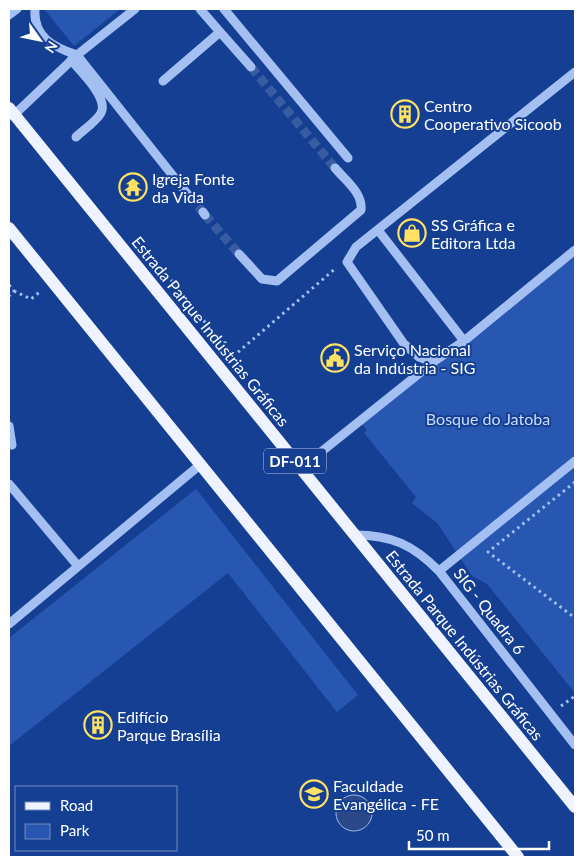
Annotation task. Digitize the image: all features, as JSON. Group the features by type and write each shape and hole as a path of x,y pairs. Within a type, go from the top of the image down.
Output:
{"main road":[{"name":"Estrada Parque Indústrias Gráficas","path":"10,113 301,468 575,807"},
{"path":"9,228 518,857"}],"street":[{"path":"9,15 17,9"},
{"path":"34,9 36,25 42,36 52,46 74,58 189,196"},
{"path":"10,113 135,9"},
{"path":"200,9 250,67"},
{"path":"225,9 348,158"},
{"path":"163,81 220,32"},
{"path":"74,58 98,92 102,103 101,112 76,138"},
{"path":"436,360 427,360 420,357 404,344 348,266 348,258 356,247 575,72"},
{"path":"239,254 262,279 277,281 361,210 362,202 358,195 335,168"},
{"path":"378,230 464,341"},
{"path":"301,468 436,360 464,341 575,250"},
{"path":"9,426 12,434 12,445"},
{"path":"439,571 575,461"},
{"path":"9,624 201,464"},
{"path":"9,484 78,566"},
{"name":"SIG - Quadra 6","path":"355,535 378,535 404,544 421,553 439,571 575,745"}],"path":[{"path":"220,341 231,354 237,353 348,258"},
{"path":"9,285 14,291 31,299 53,282"},
{"path":"9,296 14,291"},
{"path":"575,482 488,552 575,618"}],"green space":[{"path":"44,9 120,9 74,46"},
{"name":"Bosque do Jatoba","path":"575,246 575,693 487,584 472,576 438,524 412,503 416,497 364,433 367,430 360,422"},
{"path":"196,489 358,695 337,712 228,573 9,746 9,638"}],"shaded area":[{"path":"354,795 361,796 367,800 371,806 371,820 367,826 361,830 354,831 347,830 341,826 337,820 336,813 337,806 341,800 347,796"}],"tunnel":[{"path":"251,67 335,168"},
{"path":"189,196 203,212"},
{"path":"205,215 239,254"}],"place":[{"name":"Centro Cooperativo Sicoob","path":"405,114"},
{"name":"Igreja Fonte da Vida","path":"133,187"},
{"name":"SS Gráfica e Editora Ltda","path":"412,233"},
{"name":"Serviço Nacional da Indústria - SIG","path":"335,358"},
{"name":"Edifício Parque Brasília","path":"98,725"},
{"name":"Faculdade Evangélica - FE","path":"314,794"}]}
